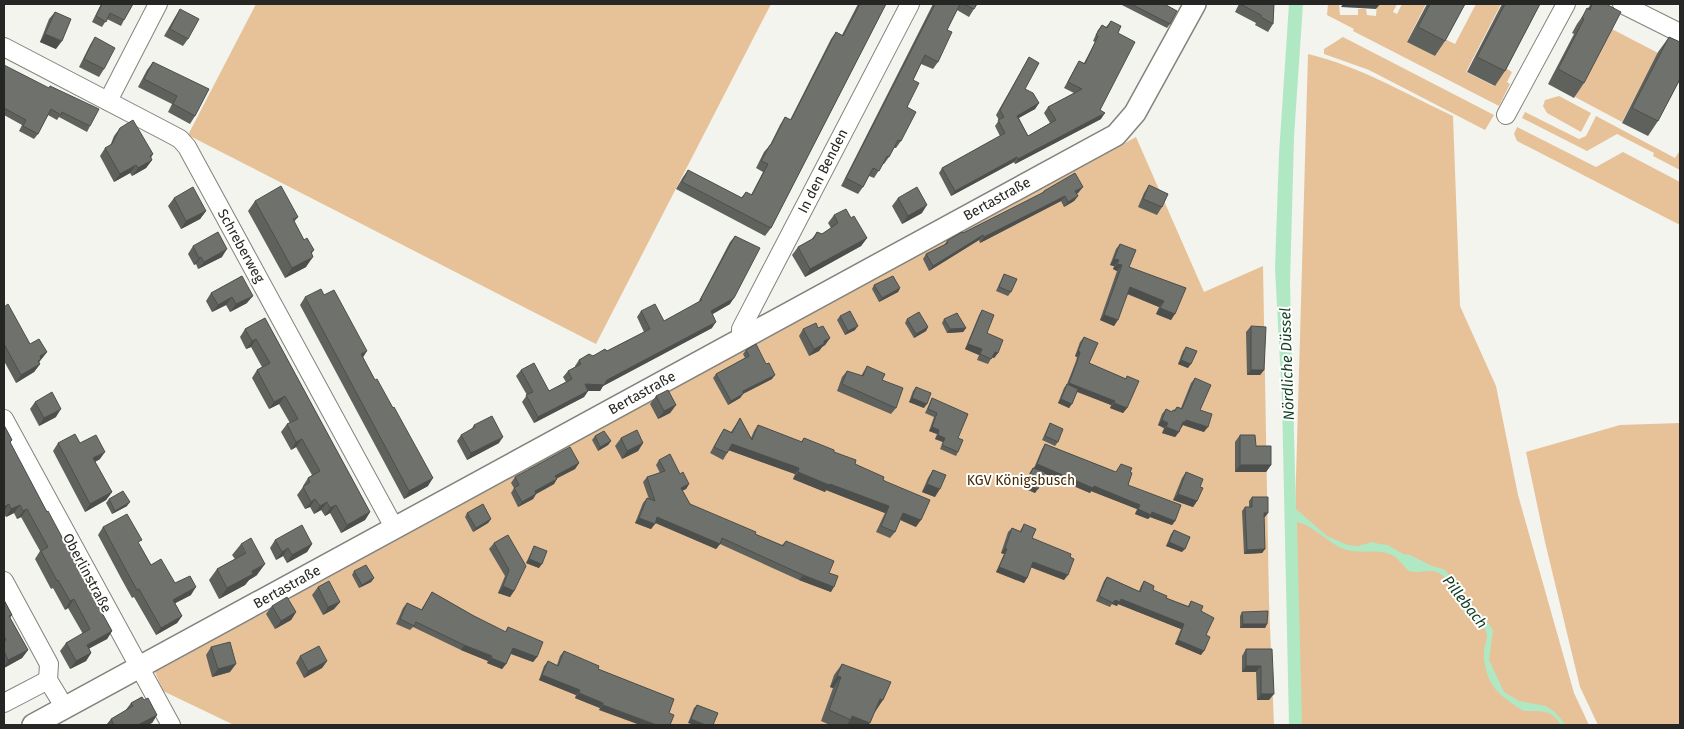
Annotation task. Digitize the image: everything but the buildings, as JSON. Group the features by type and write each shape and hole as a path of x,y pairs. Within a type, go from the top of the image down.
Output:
{"street":[{"path":"108,101 158,4"},
{"name":"In den Benden","path":"741,339 741,329 910,4"},
{"name":"Bertastraße","path":"33,725 1116,135 1135,113 1195,4"},
{"path":"1506,115 1566,4"},
{"path":"1622,4 1680,34"},
{"name":"Schreberweg","path":"4,47 180,139 187,147 395,529"},
{"name":"Oberlinstraße","path":"4,419 171,725"},
{"path":"4,582 49,664 48,680 65,708"},
{"path":"4,703 48,680"}],"green space":[{"path":"256,4 771,4 596,344 188,135"},
{"path":"1328,4 1339,4 1340,15 1358,15 1358,9 1366,9 1367,15 1376,16 1377,4 1397,4 1393,12 1397,14 1402,4 1426,4 1407,41 1435,56 1445,39 1455,44 1476,4 1501,4 1466,72 1494,86 1504,67 1512,72 1507,82 1510,84 1499,106 1353,31 1354,29 1327,15"},
{"path":"1610,28 1658,53 1622,122 1575,97"},
{"path":"1343,37 1494,115 1485,130 1369,70 1324,54 1324,49"},
{"path":"1308,54 1364,73 1453,116 1460,306 1496,386 1518,495 1574,693 1589,725 1289,725"},
{"path":"1559,96 1591,113 1581,132 1547,113 1543,106 1545,100"},
{"path":"1525,112 1579,139 1586,136 1596,116 1675,158 1680,152 1680,170 1653,156 1654,153 1617,134 1587,151 1522,118"},
{"path":"1517,127 1596,167 1623,152 1680,182 1680,225 1517,141 1514,134"},
{"name":"KGV Königsbusch","path":"1136,137 1204,292 1263,266 1269,602 1274,725 234,725 163,691 155,672"},
{"path":"1680,423 1680,725 1598,725 1580,687 1545,542 1526,452 1620,425"}],"water":[{"path":"1289,4 1303,4 1294,137 1290,283 1296,509 1327,536 1348,545 1358,546 1373,542 1388,545 1403,554 1410,555 1447,572 1471,611 1488,623 1493,630 1489,660 1504,692 1519,701 1546,706 1555,712 1566,725 1561,725 1549,713 1522,710 1497,691 1485,667 1486,632 1481,625 1464,612 1443,576 1432,571 1409,571 1394,556 1386,553 1354,551 1341,548 1309,527 1297,522 1302,725 1289,725 1282,400 1275,268 1279,154"}],"water label":[{"name":"Nördliche Düssel","path":"1287,364"},
{"name":"Pillebach","path":"1465,602"}]}
